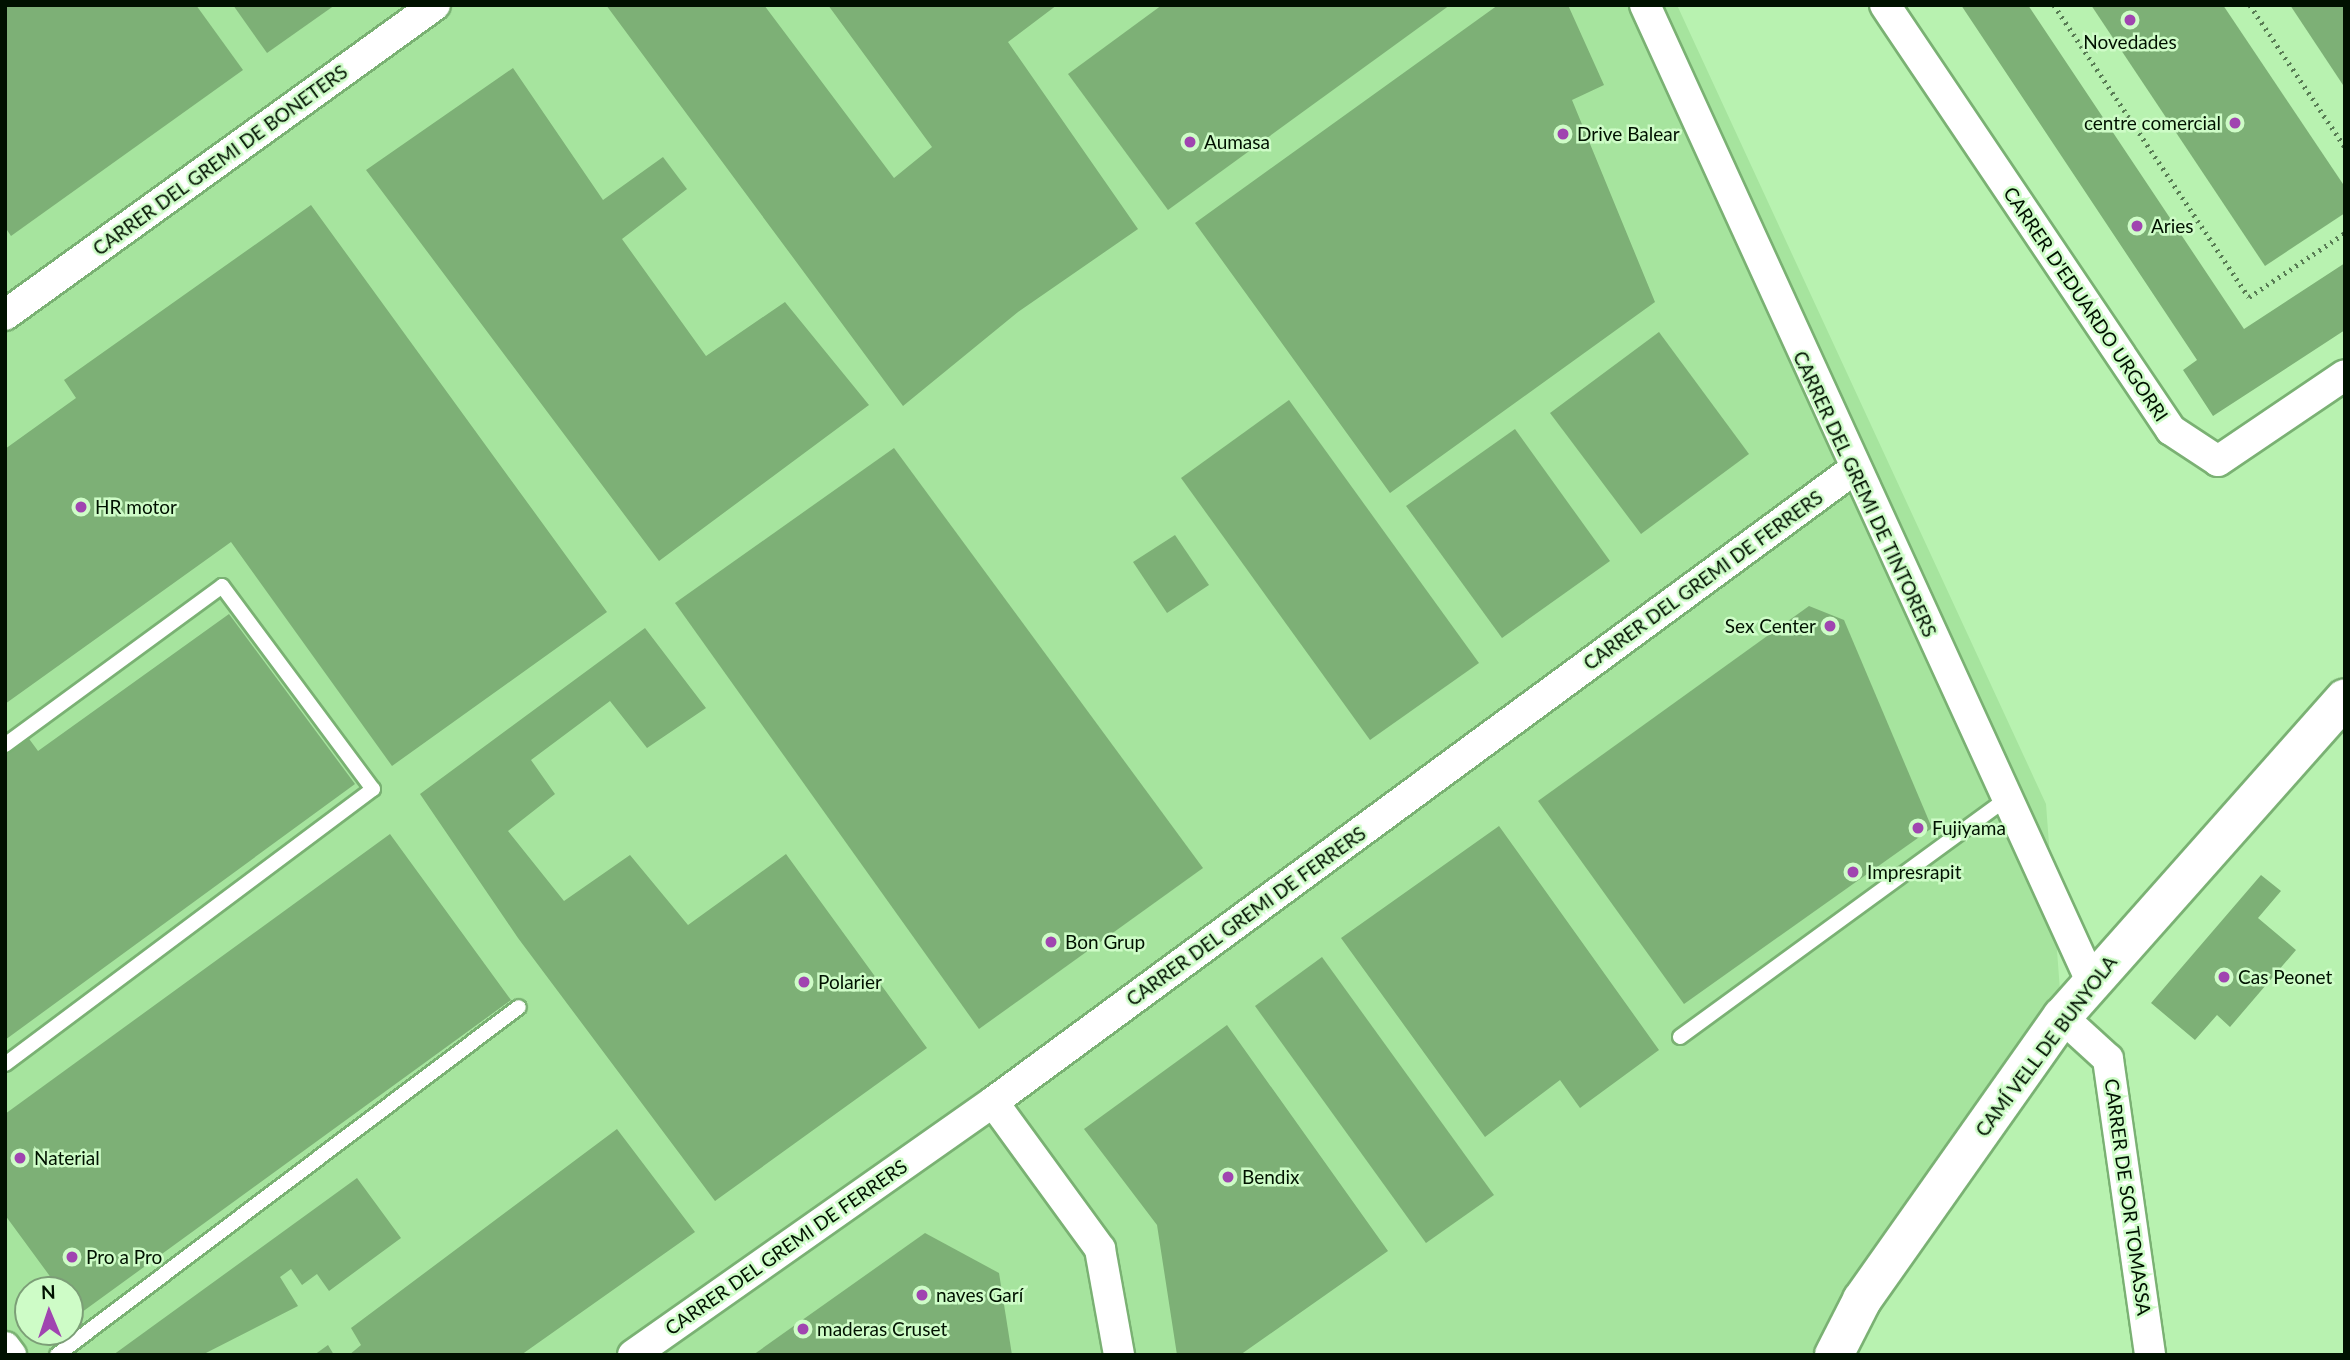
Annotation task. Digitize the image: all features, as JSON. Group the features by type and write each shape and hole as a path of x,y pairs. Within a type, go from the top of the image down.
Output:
{"main road":[{"name":"CAMÍ VELL DE BUNYOLA","path":"1834,1355 1862,1300 2062,1017 2091,981 2345,698"}],"street":[{"name":"CARRER DEL GREMI DE BONETERS","path":"5,315 435,5"},
{"name":"CARRER DEL GREMI DE TINTORERS","path":"1644,5 1853,470 2091,981"},
{"name":"CARRER D'EDUARDO URGORRI","path":"1885,5 2171,430 2218,461 2345,375"},
{"name":"CARRER DEL GREMI DE FERRERS","path":"633,1355 993,1102 1853,470"},
{"name":"CARRER DE SOR TOMASSA","path":"2062,1017 2108,1059 2150,1355"},
{"path":"993,1102 1100,1249 1119,1355"},
{"path":"5,1347 11,1355"}],"lane":[{"path":"5,745 222,586 373,789 5,1064"},
{"path":"1680,1037 2006,799"},
{"path":"57,1355 519,1007"}],"path":[{"path":"2054,5 2249,297 2345,233"},
{"path":"2250,5 2345,147"}],"shaded area":[{"path":"5,5 1677,5 2046,804 2062,1017 1834,1355 5,1355"}],"building":[{"path":"5,5 196,5 243,70 11,236 5,227"},
{"path":"233,5 335,5 267,53"},
{"path":"606,5 764,5 894,178 932,147 828,5 1057,5 1008,42 1138,229 1018,312 903,406"},
{"name":"Aumasa","path":"1162,5 1450,5 1168,210 1068,74"},
{"path":"1498,5 1568,5 1604,85 1572,100 1655,302 1390,493 1195,223"},
{"path":"1961,5 2028,5 2244,329 2345,263 2345,330 2213,416 2183,370 2197,360"},
{"name":"centre comercial","path":"2091,5 2223,5 2345,187 2345,213 2265,266"},
{"path":"2290,5 2345,5 2345,88"},
{"path":"513,68 603,200 663,157 687,189 622,239 706,356 785,302 869,405 659,561 366,170"},
{"path":"311,205 607,612 392,766 231,542 5,704 5,449 76,398 64,380"},
{"path":"1659,332 1749,454 1641,534 1550,413"},
{"path":"1289,400 1479,663 1370,740 1181,478"},
{"path":"1515,429 1610,561 1502,638 1406,506"},
{"path":"894,448 1203,868 979,1029 675,603"},
{"path":"1175,535 1209,585 1167,613 1133,562"},
{"path":"1809,606 1844,620 1932,828 1684,1004 1538,801"},
{"path":"229,614 355,784 5,1040 5,751 27,736 38,751"},
{"path":"645,628 706,708 647,748 610,701 531,760 555,794 508,831 564,901 630,855 688,925 786,854 927,1048 715,1201 518,938 420,794"},
{"path":"1499,826 1659,1050 1580,1108 1560,1080 1485,1137 1341,938"},
{"path":"390,834 511,1000 84,1311 84,1276 50,1276 5,1215 5,1114"},
{"name":"Cas Peonet","path":"2261,875 2281,891 2258,918 2296,950 2230,1027 2217,1015 2195,1040 2151,1003"},
{"path":"1322,957 1494,1195 1426,1243 1255,1006"},
{"name":"Bendix","path":"1227,1025 1388,1251 1240,1355 1177,1355 1157,1225 1084,1129"},
{"path":"617,1129 695,1232 521,1355 349,1355 361,1345 351,1328"},
{"path":"357,1178 401,1238 329,1291 317,1274 302,1285 291,1269 280,1277 298,1306 202,1355 113,1355"},
{"name":"naves Garí","path":"925,1233 999,1273 1012,1355 753,1355"},
{"path":"328,1345 334,1355 314,1355"}],"place":[{"name":"Novedades","path":"2130,20"},
{"name":"centre comercial","path":"2235,123"},
{"name":"Drive Balear","path":"1563,134"},
{"name":"Aumasa","path":"1190,142"},
{"name":"Aries","path":"2137,226"},
{"name":"HR motor","path":"81,507"},
{"name":"Sex Center","path":"1830,626"},
{"name":"Fujiyama","path":"1918,828"},
{"name":"Impresrapit","path":"1853,872"},
{"name":"Bon Grup","path":"1051,942"},
{"name":"Cas Peonet","path":"2224,977"},
{"name":"Polarier","path":"804,982"},
{"name":"Naterial","path":"20,1158"},
{"name":"Bendix","path":"1228,1177"},
{"name":"Pro a Pro","path":"72,1257"},
{"name":"naves Garí","path":"922,1295"},
{"name":"maderas Cruset","path":"803,1329"}]}
